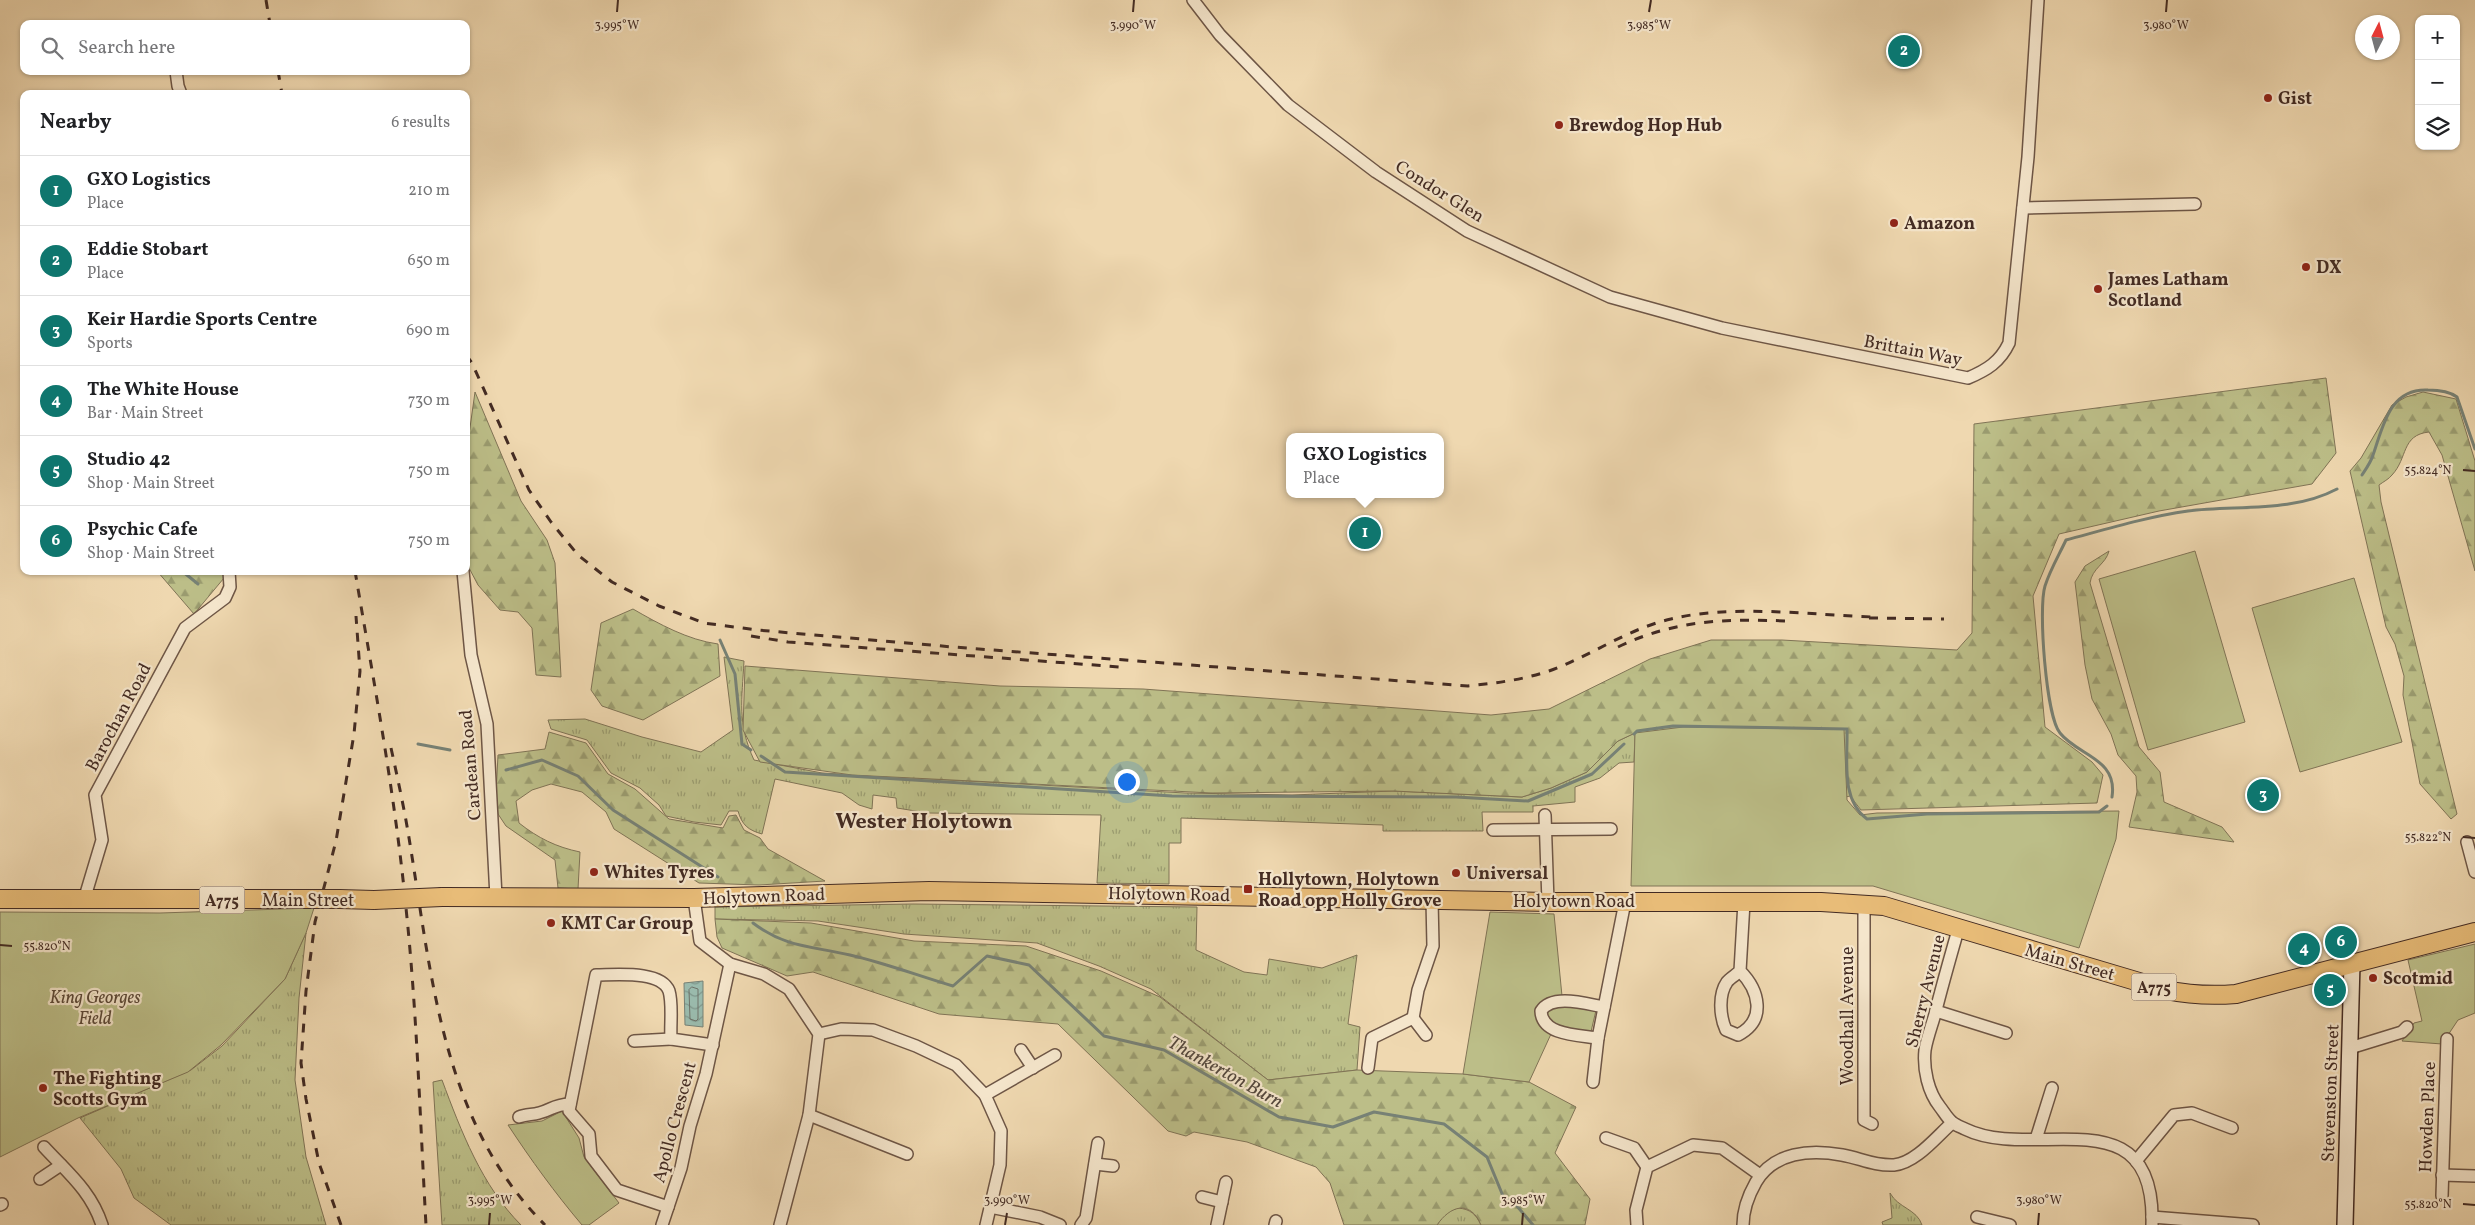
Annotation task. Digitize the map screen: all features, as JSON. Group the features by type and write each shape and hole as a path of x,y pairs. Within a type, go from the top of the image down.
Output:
{"main road":[{"name":"Holytown Road","path":"496,897 694,898 929,891 1548,902 1864,904 1884,906 1958,930"},
{"name":"Main Street","path":"0,899 374,900 496,897"},
{"name":"Main Street","path":"1958,930 2166,990 2193,996 2236,994 2352,962 2475,932"},
{"name":"Stevenston Street","path":"2345,1225 2352,962"}],"street":[{"name":"Condor Glen","path":"1192,0 1220,35 1288,105 1376,172 1467,231 1610,297 1722,328"},
{"name":"Brittain Way","path":"1722,328 1968,378 1985,371 2003,356 2009,342 2023,208 2038,0"},
{"path":"177,75 180,90"},
{"path":"2023,208 2195,204"},
{"name":"Barochan Road","path":"84,900 102,840 96,795 186,628 225,598 230,587 229,575"},
{"name":"Cardean Road","path":"463,575 472,655 487,724 496,897"},
{"path":"1545,814 1548,902"},
{"path":"1493,830 1611,829"},
{"path":"2467,842 2475,872"},
{"path":"694,898 700,942 730,964 764,974 789,989 819,1034 809,1115 780,1225"},
{"path":"1426,1035 1413,1018 1418,990 1434,946 1432,900"},
{"path":"1593,1082 1598,1038 1625,902"},
{"path":"1740,971 1751,982 1756,992 1755,1019 1749,1029 1738,1035 1726,1030 1721,1020 1723,991 1728,981 1740,971 1744,902"},
{"name":"Woodhall Avenue","path":"1864,904 1864,1120 1872,1124"},
{"name":"Sherry Avenue","path":"1958,930 1925,1051 1926,1078 1936,1103 1952,1123 1973,1133 2000,1140 2081,1138 2101,1141 2123,1150 2136,1161"},
{"name":"Apollo Crescent","path":"662,1225 681,1168 690,1126 713,1045 730,964"},
{"name":"Apollo Crescent","path":"668,1207 617,1190 591,1156 589,1134 569,1111 596,975 647,976 664,982 669,992 671,1039"},
{"path":"1598,1038 1557,1031 1542,1020 1541,1011 1553,1003 1565,1001 1604,1007"},
{"path":"1936,1011 2006,1033"},
{"path":"1368,1068 1372,1038 1413,1018"},
{"path":"2350,1048 2402,1032 2407,1027"},
{"path":"819,1034 841,1029 873,1030 916,1046 956,1065 985,1095 1001,1131 1000,1165 986,1225"},
{"name":"Apollo Crescent","path":"634,1041 671,1039 713,1045"},
{"name":"Howden Place","path":"2442,1196 2447,1039"},
{"path":"1021,1050 1034,1068"},
{"path":"985,1095 1055,1055"},
{"path":"2036,1139 2052,1088"},
{"path":"519,1116 528,1113 538,1114 556,1105 570,1104"},
{"path":"2232,1128 2192,1113 2174,1115 2136,1161 2145,1178 2150,1194 2152,1221 2253,1225"},
{"path":"809,1115 907,1154"},
{"path":"1743,1225 1743,1211 1750,1192 1760,1176 1774,1164 1794,1154 1812,1152 1842,1155 1867,1163 1895,1165 1912,1158 1952,1123"},
{"path":"1606,1138 1634,1148 1647,1167 1636,1210 1637,1225"},
{"path":"1080,1225 1086,1218 1098,1144"},
{"path":"1647,1167 1694,1145 1722,1148 1760,1176"},
{"path":"44,1147 84,1188 96,1208 102,1225"},
{"path":"1095,1164 1113,1166"},
{"path":"40,1179 61,1165"},
{"path":"2442,1175 2475,1176"},
{"path":"1217,1225 1226,1182"},
{"path":"1202,1197 1222,1202"},
{"path":"990,1207 1040,1217 1060,1225"},
{"path":"1977,1217 1994,1223 2010,1225"}],"green space":[{"path":"2326,378 2336,453 2312,484 2159,511 2059,534 2033,596 2045,727 2092,762 2103,775 2097,803 1861,810 1850,796 1833,800 1651,747 1635,733 1618,741 1587,772 1551,788 1522,797 1393,791 1212,793 852,775 760,762 743,730 745,666 1000,686 1143,689 1491,715 1549,709 1650,659 1711,640 1782,640 1957,650 1972,633 1974,424"},
{"path":"475,392 521,501 547,540 555,563 561,677 536,675 532,628 518,612 500,610 478,585 470,570 470,428"},
{"path":"2423,392 2456,399 2475,461 2475,571 2442,455 2429,432 2420,434 2409,442 2397,468 2389,478 2379,485 2381,502 2457,814 2451,819 2420,784 2403,695 2404,676 2395,644 2386,627 2350,471 2361,458 2392,405 2406,397"},
{"path":"2109,551 2093,574 2090,583 2139,747 2160,772 2164,802 2222,827 2234,842 2129,827 2137,792 2136,776 2118,755 2111,734 2092,699 2085,665 2075,582 2085,566"},
{"path":"2195,551 2245,722 2148,750 2099,579"},
{"path":"160,575 224,575 224,578 194,614"},
{"path":"2354,578 2402,742 2300,772 2252,608"},
{"path":"633,609 663,626 696,639 718,644 720,676 643,720 602,706 591,690 601,623"},
{"path":"724,657 744,661 743,723 754,760 822,773 1185,793 1292,795 1393,791 1522,797 1551,788 1587,772 1618,741 1635,733 1634,762 1619,763 1600,778 1575,787 1575,802 1533,806 1533,812 1482,812 1483,831 1383,831 1383,825 1181,818 1181,843 1169,843 1169,884 1097,883 1101,815 928,813 897,808 896,798 873,795 872,809 859,805 842,793 775,779 762,834 746,826 741,820 738,811 729,811 721,825 666,816 659,805 640,788 611,773 587,740 551,729 548,720 585,719 642,737 701,752 733,730"},
{"path":"1683,727 1844,729 1847,800 1860,815 1877,813 2119,811 2116,839 2079,948 1873,886 1631,886 1635,733"},
{"path":"549,732 586,743 608,774 635,789 669,819 723,828 729,816 736,815 744,830 760,838 768,849 825,881 759,885 699,883 614,829 606,812 582,792 551,784 532,790 516,801 519,823 548,841 580,852 578,889 558,888 555,860 506,826 498,814 496,794 498,755 545,749"},
{"path":"913,904 1197,907 1196,950 1244,972 1267,975 1269,959 1322,968 1357,955 1348,1024 1360,1027 1357,1070 1268,1080 1151,989 1099,966 1037,943 904,934 818,921 715,919 715,907"},
{"name":"King Georges Field","path":"314,908 306,933 285,979 221,1045 188,1072 78,1118 0,1157 0,912 160,913"},
{"path":"1490,912 1554,914 1562,996 1598,1002 1589,1040 1551,1034 1529,1082 1463,1074"},
{"path":"715,919 811,923 914,941 1026,946 1101,971 1160,997 1268,1080 1357,1070 1463,1074 1529,1082 1576,1107 1555,1153 1590,1199 1585,1225 1481,1225 1471,1211 1460,1208 1448,1213 1437,1225 1344,1225 1330,1183 1316,1167 1247,1142 1194,1132 1186,1136 1168,1131 1058,1024 939,1014 813,972 787,976 722,948 717,937"},
{"path":"306,933 299,998 295,1080 306,1157 326,1225 171,1225 134,1198 121,1169 80,1118 191,1070 222,1046 285,979"},
{"path":"2475,944 2475,1013 2458,1020 2442,1044 2402,1041 2414,1023 2422,1021 2408,960"},
{"path":"442,1080 474,1157 495,1193 521,1225 442,1225 433,1082"},
{"path":"562,1111 579,1138 584,1157 619,1203 589,1225 582,1225 572,1213 525,1151 508,1125 542,1121"},
{"path":"1890,1193 1893,1198 1916,1215 1922,1225 1883,1225 1882,1222 1892,1218"},
{"path":"1458,1208 1472,1213 1481,1225 1437,1225 1445,1213"}],"water":[{"path":"703,981 703,1027 685,1025 684,983"}],"waterway":[{"path":"2362,475 2371,460 2390,411 2404,395 2415,391 2439,391 2450,393 2457,397 2475,449"},
{"path":"2112,797 2112,784 2109,774 2103,766 2060,733 2055,723 2047,685 2043,638 2043,598 2047,580 2066,540 2188,511 2264,507 2302,502 2320,497 2337,489"},
{"path":"187,575 198,584"},
{"path":"720,640 735,674 742,744 751,750"},
{"path":"1634,734 1637,731 1673,726 1847,729 1847,778 1849,790 1858,811 1867,819 1927,814 2099,812 2107,806"},
{"name":"Thankerton Burn","path":"418,744 450,750"},
{"path":"761,756 785,772 1172,796 1456,797 1528,801 1592,774 1624,744"},
{"name":"Thankerton Burn","path":"506,770 542,760 578,776 613,810 718,877"},
{"name":"Thankerton Burn","path":"753,923 788,942 863,958 953,986 987,956 1029,965 1104,1036 1164,1050 1279,1117 1333,1127 1374,1112 1444,1124 1487,1157 1503,1196 1516,1205 1533,1225"}],"railway":[{"path":"266,0 269,20"},
{"path":"279,75 281,90"},
{"path":"470,360 529,490 551,522 578,555 612,582 659,606 704,623 757,630 953,647 1468,686 1519,679 1549,671 1639,629 1671,619 1720,612 1745,611 1874,617"},
{"path":"356,575 384,739 410,947 426,1225"},
{"path":"341,1225 319,1163 301,1063 306,991 315,922 336,841 354,734 360,671 356,616"},
{"path":"1869,618 1944,619"},
{"path":"1618,647 1640,638 1681,626 1722,621 1789,621"},
{"path":"751,636 788,642 1120,667"},
{"path":"391,748 406,820 435,997 463,1095 484,1141 511,1185 545,1225"}],"place":[{"name":"Eddie Stobart","path":"1904,51"},
{"name":"Gist","path":"2268,98"},
{"name":"Brewdog Hop Hub","path":"1559,125"},
{"name":"Amazon","path":"1894,223"},
{"name":"DX","path":"2306,267"},
{"name":"James Latham Scotland","path":"2098,289"},
{"name":"GXO Logistics","path":"1365,533"},
{"name":"Keir Hardie Sports Centre","path":"2263,795"},
{"name":"Whites Tyres","path":"594,872"},
{"name":"Universal","path":"1456,873"},
{"name":"Hollytown, Holytown Road opp Holly Grove","path":"1248,889"},
{"name":"KMT Car Group","path":"551,923"},
{"name":"Psychic Cafe","path":"2341,942"},
{"name":"The White House","path":"2304,949"},
{"name":"Scotmid","path":"2373,978"},
{"name":"Studio 42","path":"2330,990"},
{"name":"The Fighting Scotts Gym","path":"43,1088"}],"district":[{"name":"Wester Holytown","path":"924,820"}]}
